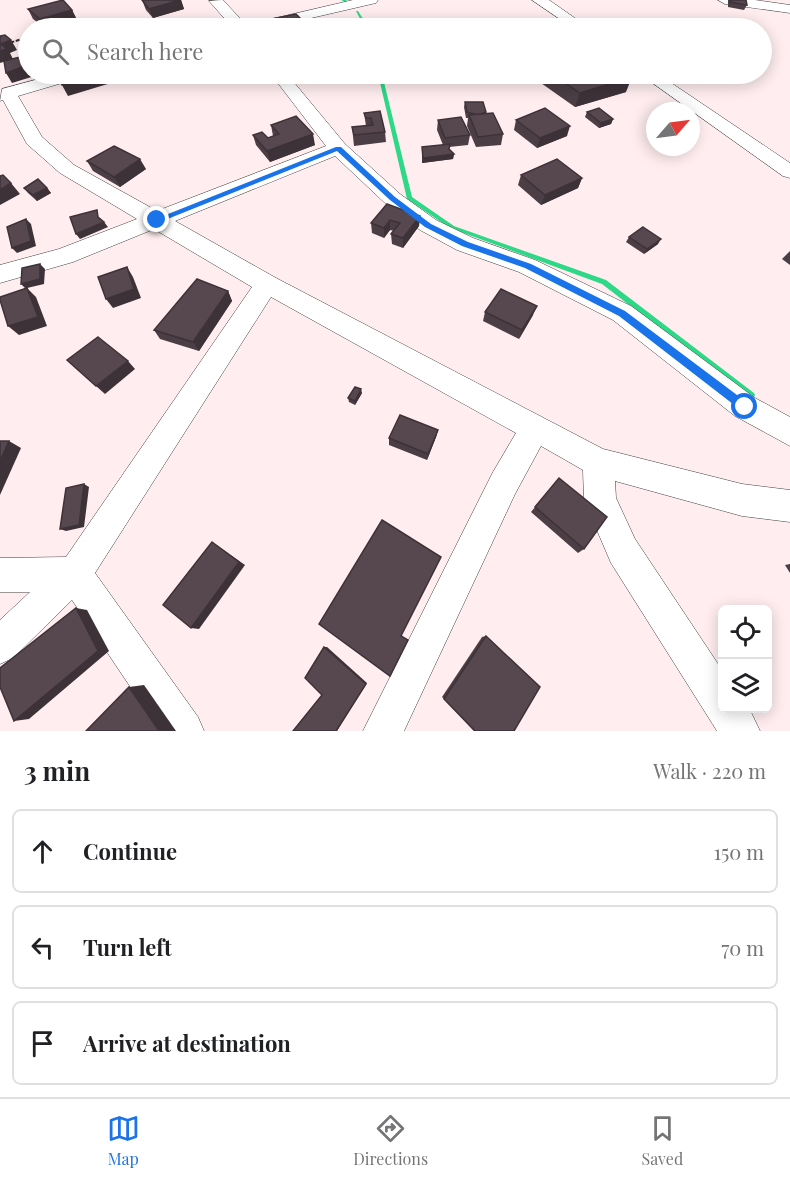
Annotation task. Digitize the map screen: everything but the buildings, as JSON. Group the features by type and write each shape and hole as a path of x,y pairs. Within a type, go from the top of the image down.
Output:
{"street":[{"path":"294,18 371,0"},
{"path":"538,0 566,18"},
{"path":"724,0 790,9"},
{"path":"216,1 232,18"},
{"path":"38,84 4,94 34,140 67,169 267,284 598,462 742,500 790,506"},
{"path":"287,84 338,148 393,199 428,225 465,244 528,266 622,313 745,407 790,432"},
{"path":"662,84 790,172"},
{"path":"0,274 65,256 338,148"},
{"path":"0,645 75,574 267,284"},
{"path":"383,731 504,483 535,428"},
{"path":"598,462 600,500 623,551 718,696"},
{"path":"0,575 75,574"},
{"path":"75,574 184,731"},
{"path":"729,713 740,731"}],"path":[{"path":"0,46 18,40"}],"waterway":[{"path":"357,12 361,18"},
{"path":"382,84 409,198 452,227 604,282 751,395"}],"route":[{"path":"157,220 338,148 393,199 428,225 465,244 528,266 622,313 745,407"}]}
